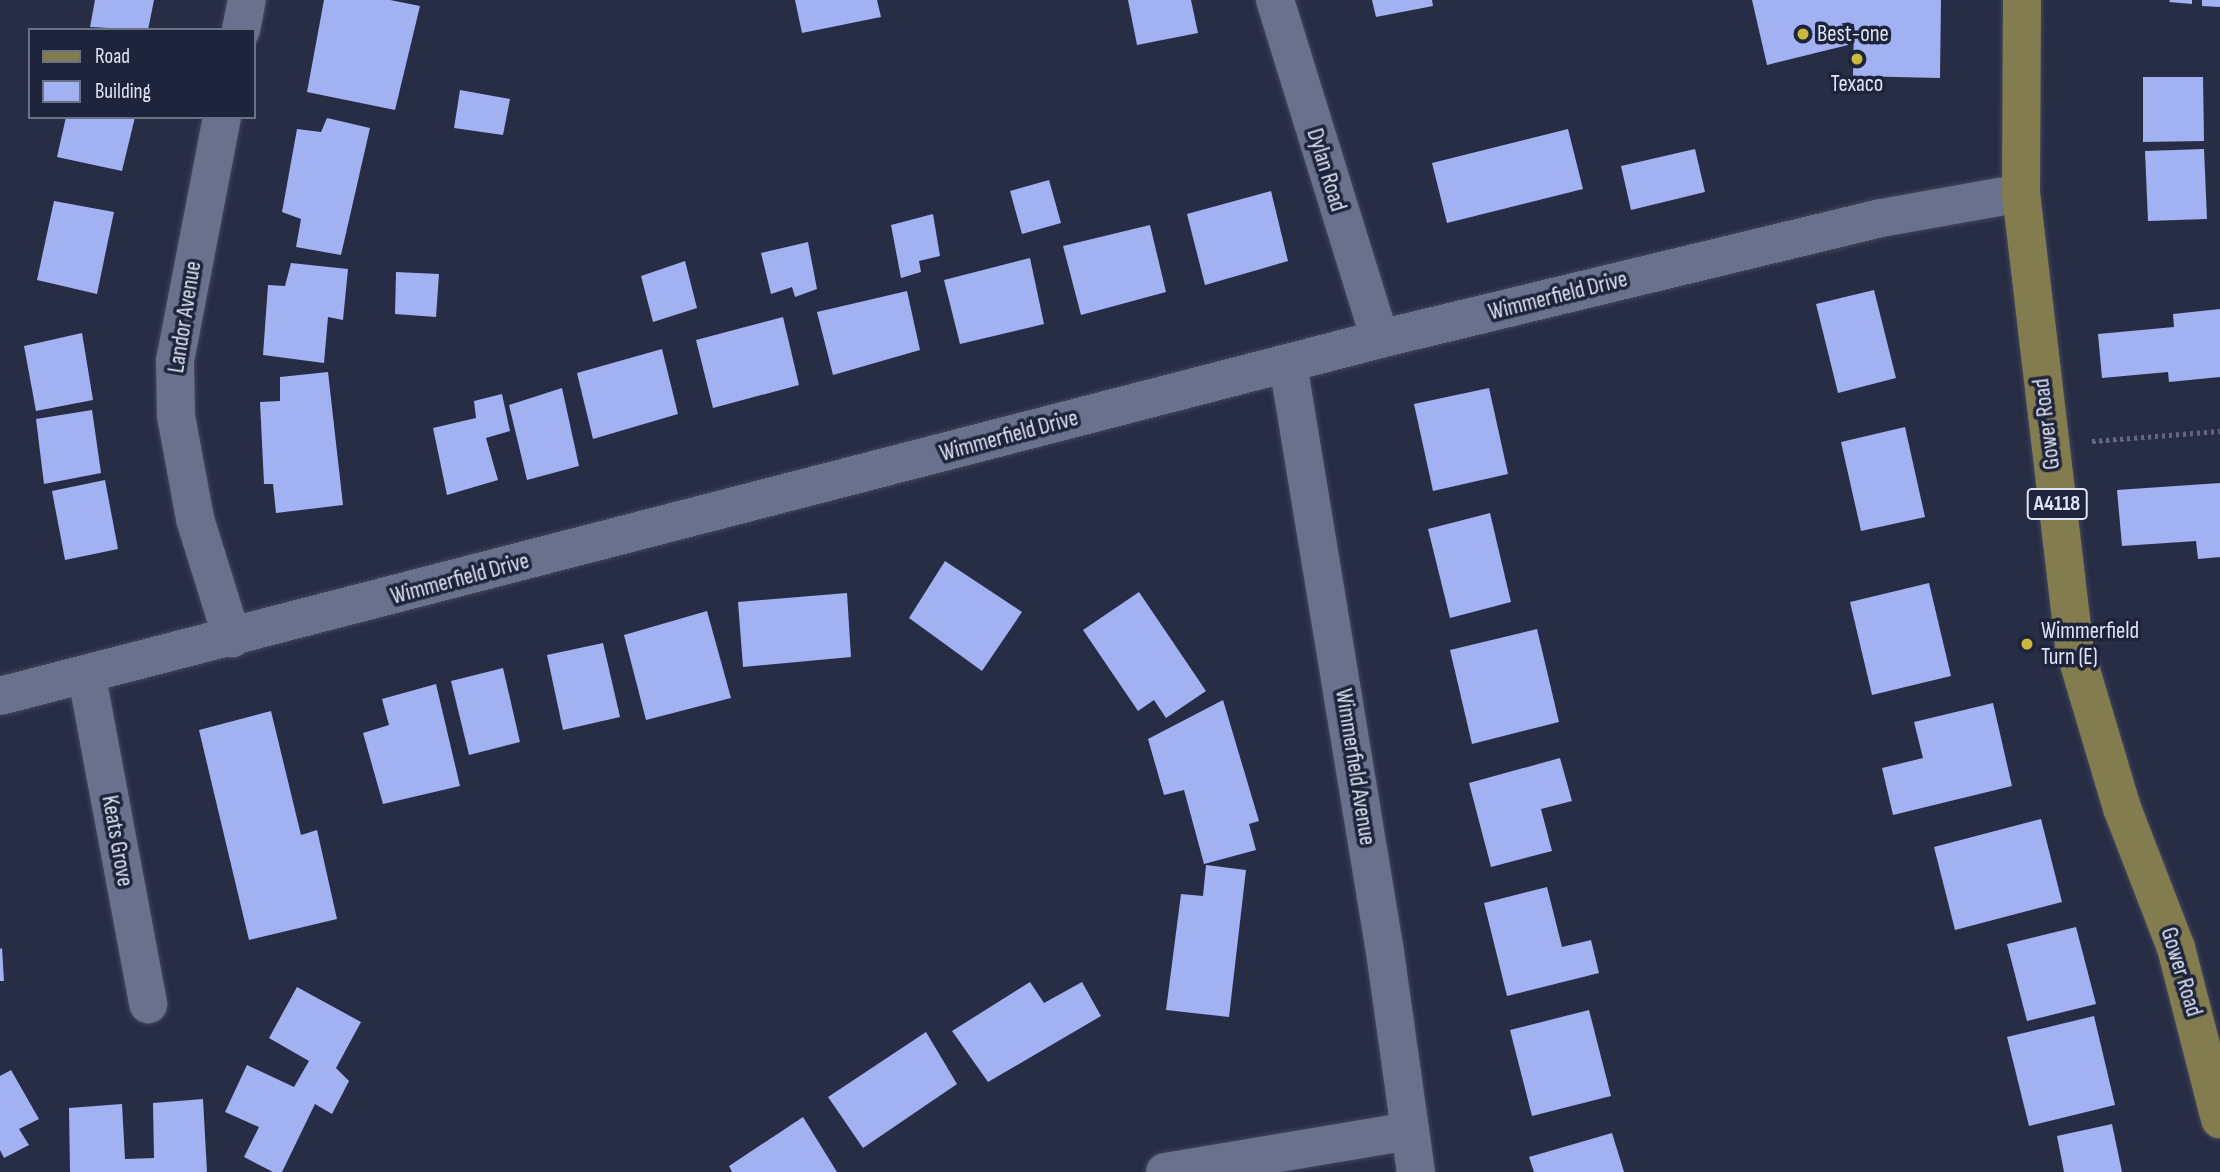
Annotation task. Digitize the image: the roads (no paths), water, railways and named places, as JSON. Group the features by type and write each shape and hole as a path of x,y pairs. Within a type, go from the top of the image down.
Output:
{"main road":[{"name":"Gower Road","path":"2022,0 2021,193 2074,647 2122,808 2176,948 2220,1119"}],"street":[{"path":"241,28 247,0"},
{"name":"Dylan Road","path":"1275,0 1380,339"},
{"name":"Landor Avenue","path":"222,119 175,360 175,382 176,416 195,519 232,639"},
{"name":"Wimmerfield Drive","path":"0,696 87,677 1380,339 1881,218 2021,193"},
{"name":"Wimmerfield Avenue","path":"1288,364 1385,952 1416,1172"},
{"name":"Keats Grove","path":"87,677 148,1004"},
{"path":"1165,1172 1409,1131"}],"place":[{"name":"Best-one","path":"1803,34"},
{"name":"Texaco","path":"1857,59"},
{"name":"Wimmerfield Turn (E)","path":"2027,644"}]}
